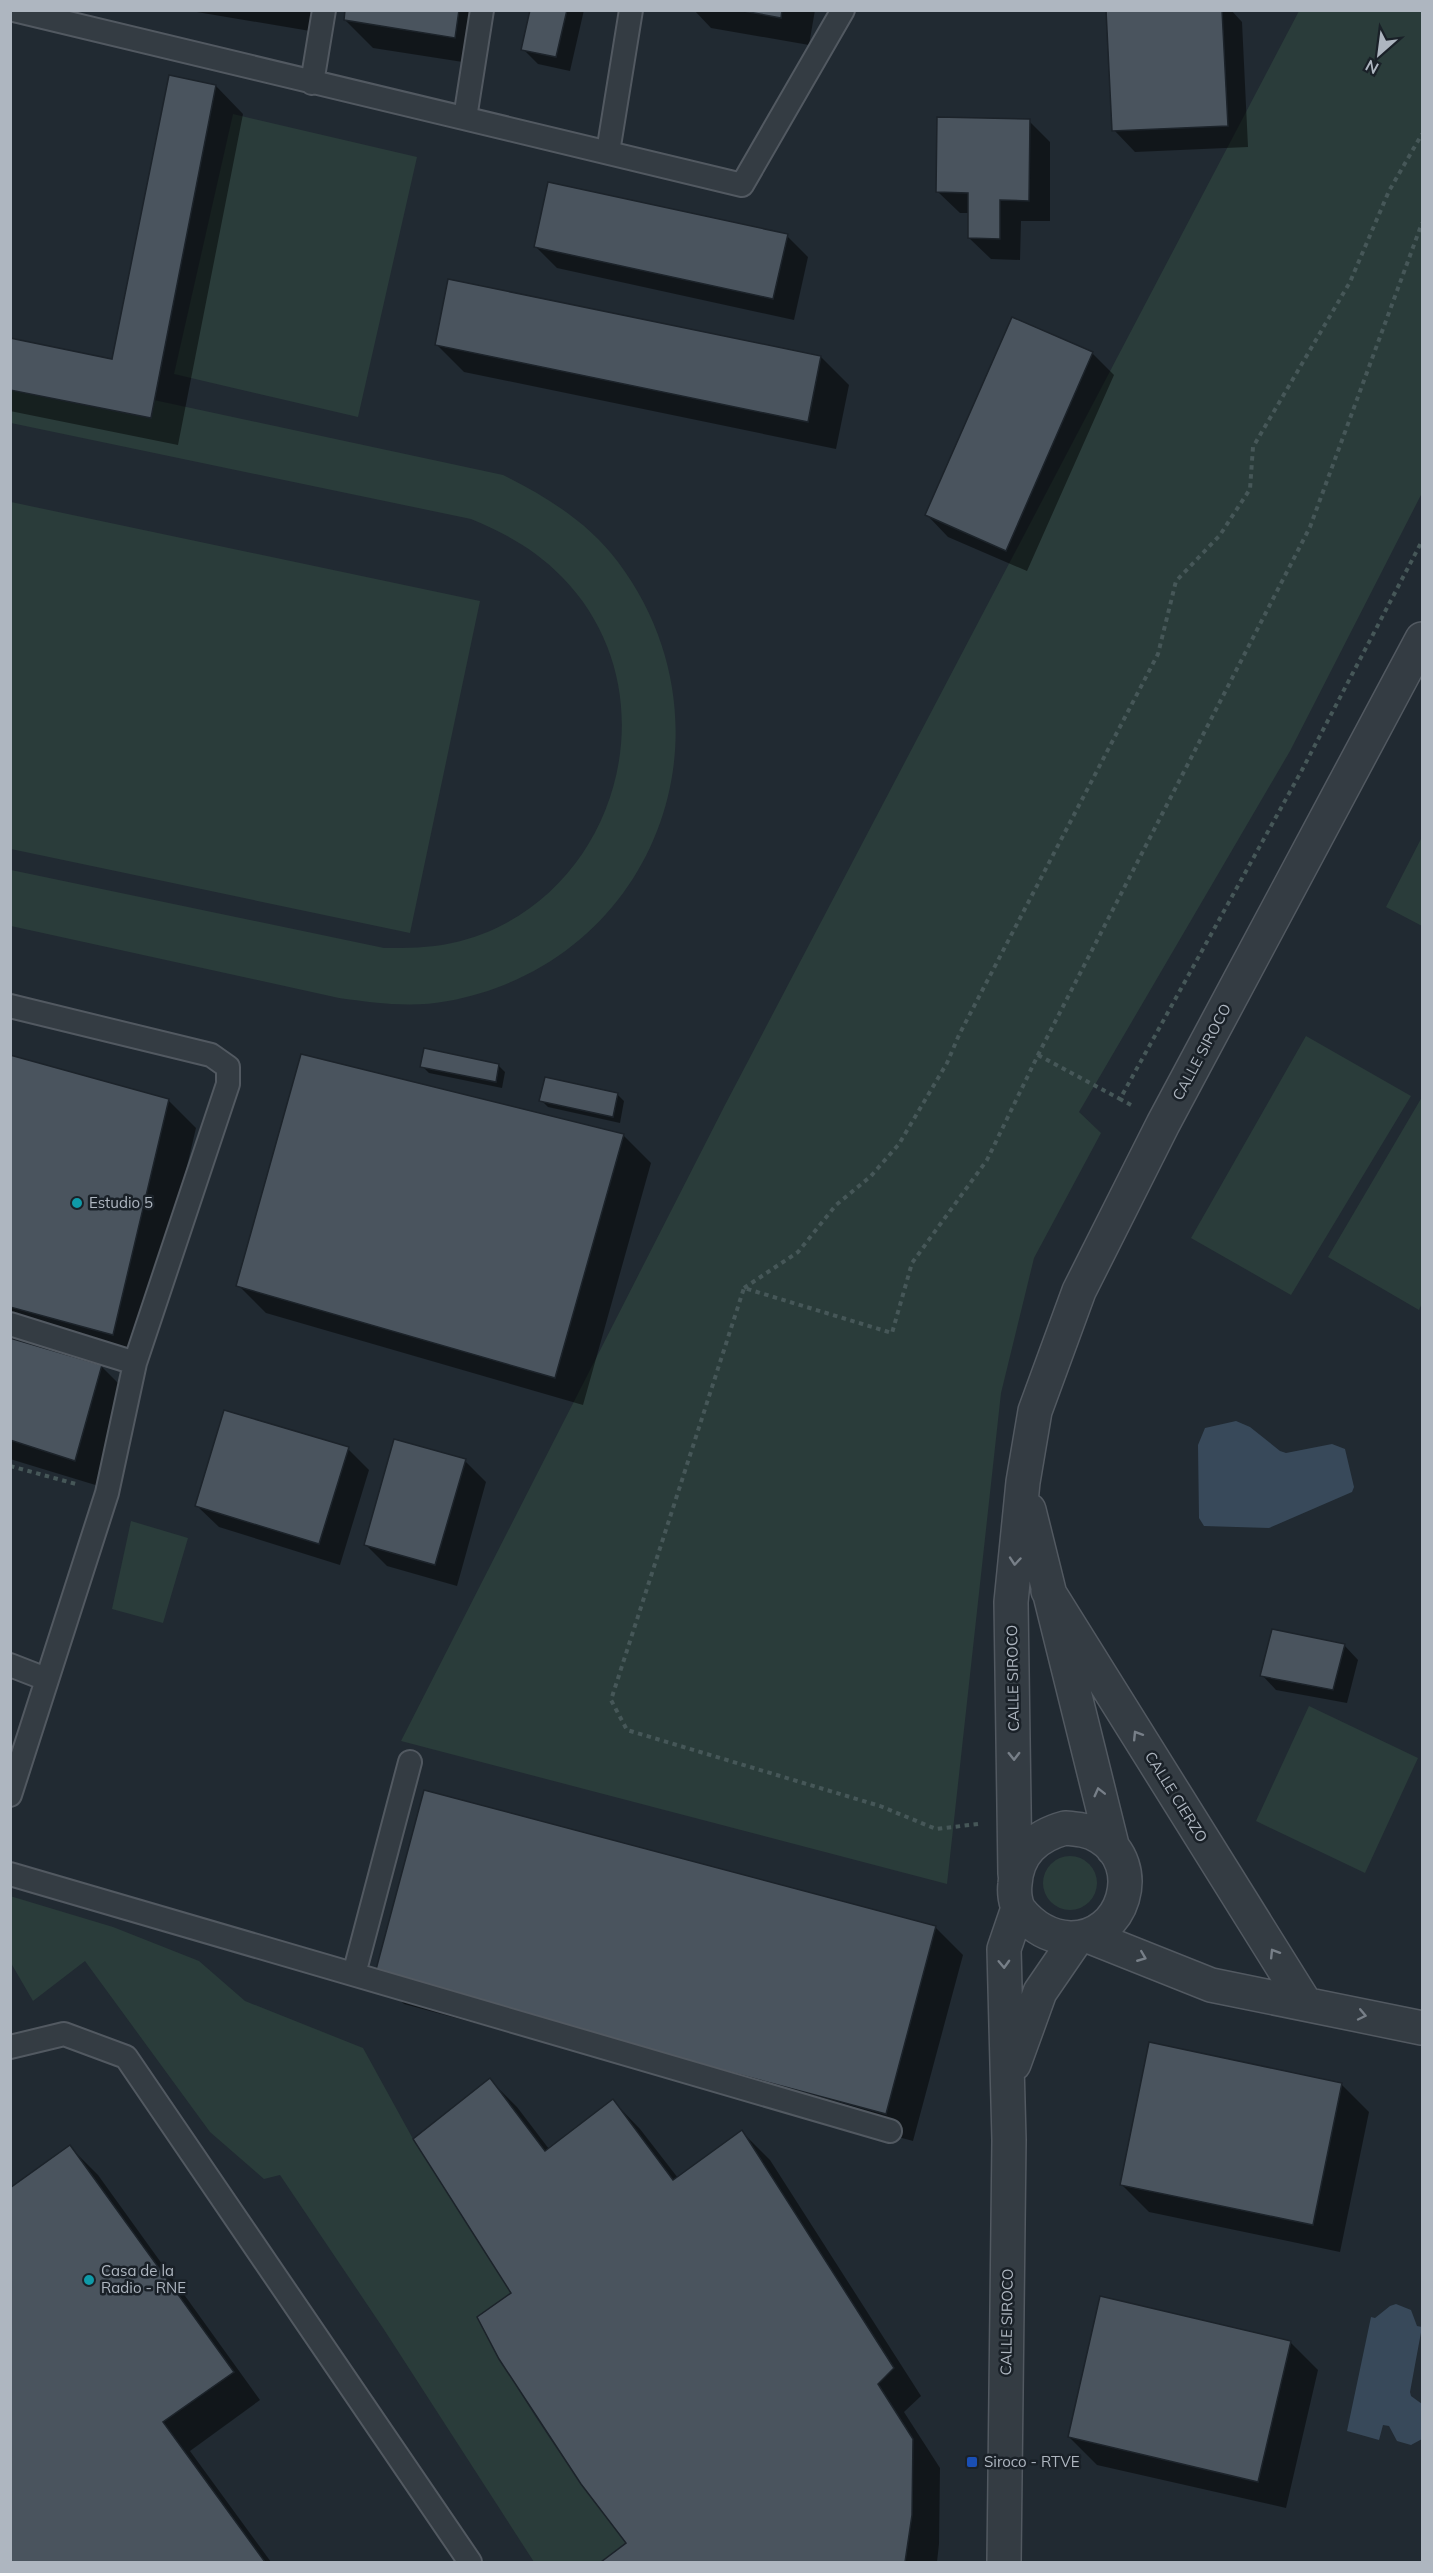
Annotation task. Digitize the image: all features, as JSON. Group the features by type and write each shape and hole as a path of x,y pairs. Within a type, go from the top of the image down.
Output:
{"street":[{"name":"CALLE SIROCO","path":"1015,1874 1011,1602 1023,1482 1035,1411 1079,1291 1163,1124 1422,639"},
{"name":"CALLE SIROCO","path":"1023,1482 1113,1848"},
{"name":"CALLE CIERZO","path":"1048,1591 1305,2003"},
{"path":"1065,1828 1083,1830 1100,1837 1113,1848 1121,1862 1125,1876 1125,1892 1121,1906 1102,1929 1082,1937 1059,1938 1042,1931 1017,1908 1014,1889 1015,1874 1021,1857 1032,1843 1047,1833 1065,1828"},
{"name":"CALLE SIROCO","path":"1004,2562 1010,2140 1004,1949 1017,1908"},
{"name":"CALLE SIROCO","path":"1008,2082 1040,1992 1082,1937"},
{"path":"1082,1937 1211,1985 1422,2028"}],"lane":[{"path":"14,10 742,184 843,10"},
{"path":"312,82 324,10"},
{"path":"465,118 482,10"},
{"path":"608,152 631,10"},
{"path":"10,1006 211,1055 228,1067 228,1084 135,1363 107,1493 10,1796"},
{"path":"10,1324 135,1363"},
{"path":"10,1665 46,1679"},
{"path":"354,1974 410,1762"},
{"path":"10,1874 890,2131"},
{"path":"10,2047 64,2034 126,2057 470,2562"}],"path":[{"path":"1015,1820 936,1828 880,1806 627,1730 611,1700 744,1288 798,1252 836,1205 871,1176 899,1144 942,1072 964,1025 1158,654 1176,581 1220,535 1250,489 1253,447 1350,282 1389,191 1422,134"},
{"path":"744,1288 892,1333 912,1263 987,1160 1038,1055 1310,527 1422,223"},
{"path":"1120,1099 1296,781 1422,541"},
{"path":"1038,1055 1163,1124"},
{"path":"10,1466 107,1493"}],"shaded area":[{"path":"1299,11 1422,11 1422,493 1290,751 1079,1112 1101,1133 1034,1258 1001,1393 947,1884 401,1741 725,1105"},
{"path":"233,114 417,157 358,417 174,374"},
{"path":"11,373 38,375 503,475 535,492 580,523 618,562 655,627 673,696 674,764 658,830 626,889 579,940 520,978 448,1001 421,1004 380,1003 339,998 11,926 11,870 384,948 426,947 452,943 508,922 554,887 589,843 612,791 622,736 617,679 598,625 562,577 520,543 471,519 11,423"},
{"path":"11,502 480,601 410,933 11,849"},
{"path":"1422,837 1422,926 1386,907"},
{"path":"1306,1036 1411,1096 1291,1295 1191,1238"},
{"path":"1422,1097 1422,1303 1419,1310 1328,1257"},
{"path":"131,1521 188,1538 163,1623 112,1609"},
{"path":"1309,1706 1418,1758 1365,1873 1256,1821"},
{"path":"1065,1856 1075,1856 1085,1860 1093,1868 1097,1883 1093,1898 1085,1906 1075,1910 1065,1910 1055,1906 1047,1898 1043,1888 1043,1878 1047,1868 1055,1860"},
{"path":"10,1896 113,1927 199,1961 245,2001 363,2048 413,2139 511,2293 477,2317 510,2376 547,2433 585,2489 626,2543 601,2562 534,2562 383,2328 280,2175 264,2179 210,2132 85,1961 33,2001 11,1963"}],"water":[{"path":"1236,1421 1250,1427 1280,1451 1286,1453 1332,1444 1345,1449 1354,1487 1352,1492 1269,1528 1204,1526 1199,1518 1198,1445 1205,1428"},
{"path":"1396,2304 1411,2310 1417,2326 1422,2327 1410,2392 1411,2396 1422,2404 1422,2439 1411,2445 1397,2441 1389,2426 1383,2425 1379,2440 1347,2431 1371,2317 1375,2318"}],"building":[{"path":"345,10 459,10 455,38 344,20"},
{"path":"530,10 567,10 556,57 521,50"},
{"path":"738,10 782,10 781,18"},
{"path":"1106,10 1222,10 1228,126 1112,131"},
{"path":"169,75 216,85 151,418 10,390 10,338 112,359"},
{"path":"937,117 1030,119 1029,201 1000,200 1000,239 968,238 968,193 936,192"},
{"path":"548,182 788,234 773,299 534,247"},
{"path":"448,279 821,356 808,422 435,345"},
{"path":"1012,317 1093,352 1006,551 925,515"},
{"path":"424,1048 499,1064 496,1082 420,1067"},
{"path":"301,1054 624,1134 555,1378 236,1286"},
{"name":"Estudio 5","path":"10,1055 169,1099 113,1335 10,1307"},
{"path":"545,1077 618,1093 613,1117 539,1101"},
{"path":"10,1338 102,1365 75,1461 10,1440"},
{"path":"224,1410 349,1447 319,1544 195,1506"},
{"path":"394,1439 466,1459 435,1565 364,1545"},
{"path":"1272,1629 1345,1644 1333,1690 1260,1676"},
{"path":"424,1790 936,1926 886,2114 374,1977"},
{"path":"1149,2042 1342,2083 1313,2225 1120,2185"},
{"path":"490,2078 545,2151 613,2099 673,2180 742,2130 894,2368 878,2384 913,2439 912,2515 905,2562 601,2562 626,2543 581,2484 499,2359 477,2317 511,2293 413,2139"},
{"name":"Casa de la Radio - RNE","path":"70,2145 234,2372 163,2422 265,2562 10,2562 10,2188"},
{"path":"1100,2296 1291,2341 1258,2482 1068,2437"}],"place":[{"name":"Estudio 5","path":"77,1203"},
{"name":"Casa de la Radio - RNE","path":"89,2280"},
{"name":"Siroco - RTVE","path":"972,2462"}]}
